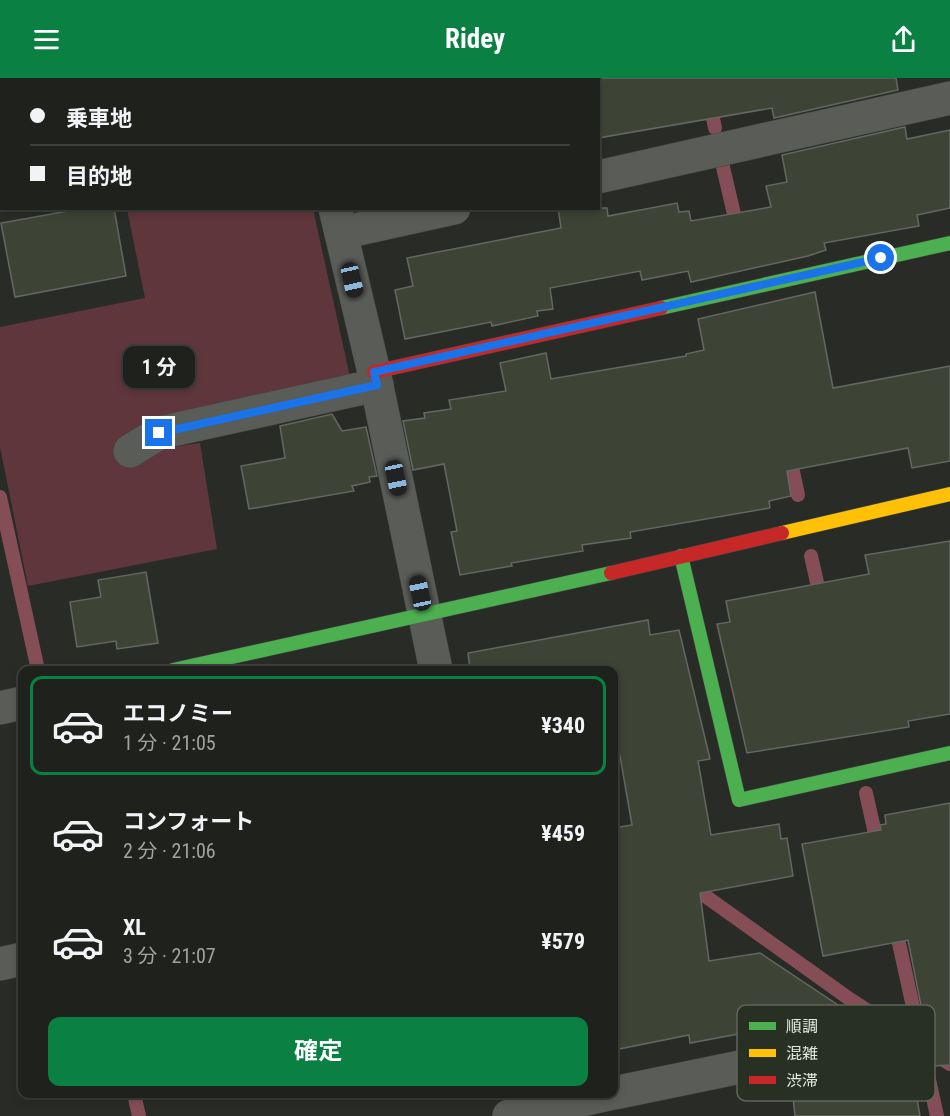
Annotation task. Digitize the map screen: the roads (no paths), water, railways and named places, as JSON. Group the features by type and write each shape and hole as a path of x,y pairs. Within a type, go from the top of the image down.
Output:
{"street":[{"path":"600,177 950,98"},
{"path":"435,666 375,379 338,221 436,210"},
{"path":"130,451 159,433 375,379 950,243"},
{"path":"192,666 424,616 950,494"},
{"path":"681,556 739,800 950,753"},
{"path":"0,708 18,704"},
{"path":"0,964 18,960"},
{"path":"618,1091 737,1067"},
{"path":"530,1109 588,1098"}],"waterway":[{"path":"705,78 715,128"},
{"path":"722,163 738,231"},
{"path":"789,453 798,495"},
{"path":"0,497 37,666"},
{"path":"811,556 821,600"},
{"path":"866,793 878,847"},
{"path":"687,883 859,1005"},
{"path":"895,925 913,1005"},
{"path":"935,1054 950,1064"},
{"path":"135,1098 139,1116"},
{"path":"934,1101 937,1116"}]}
